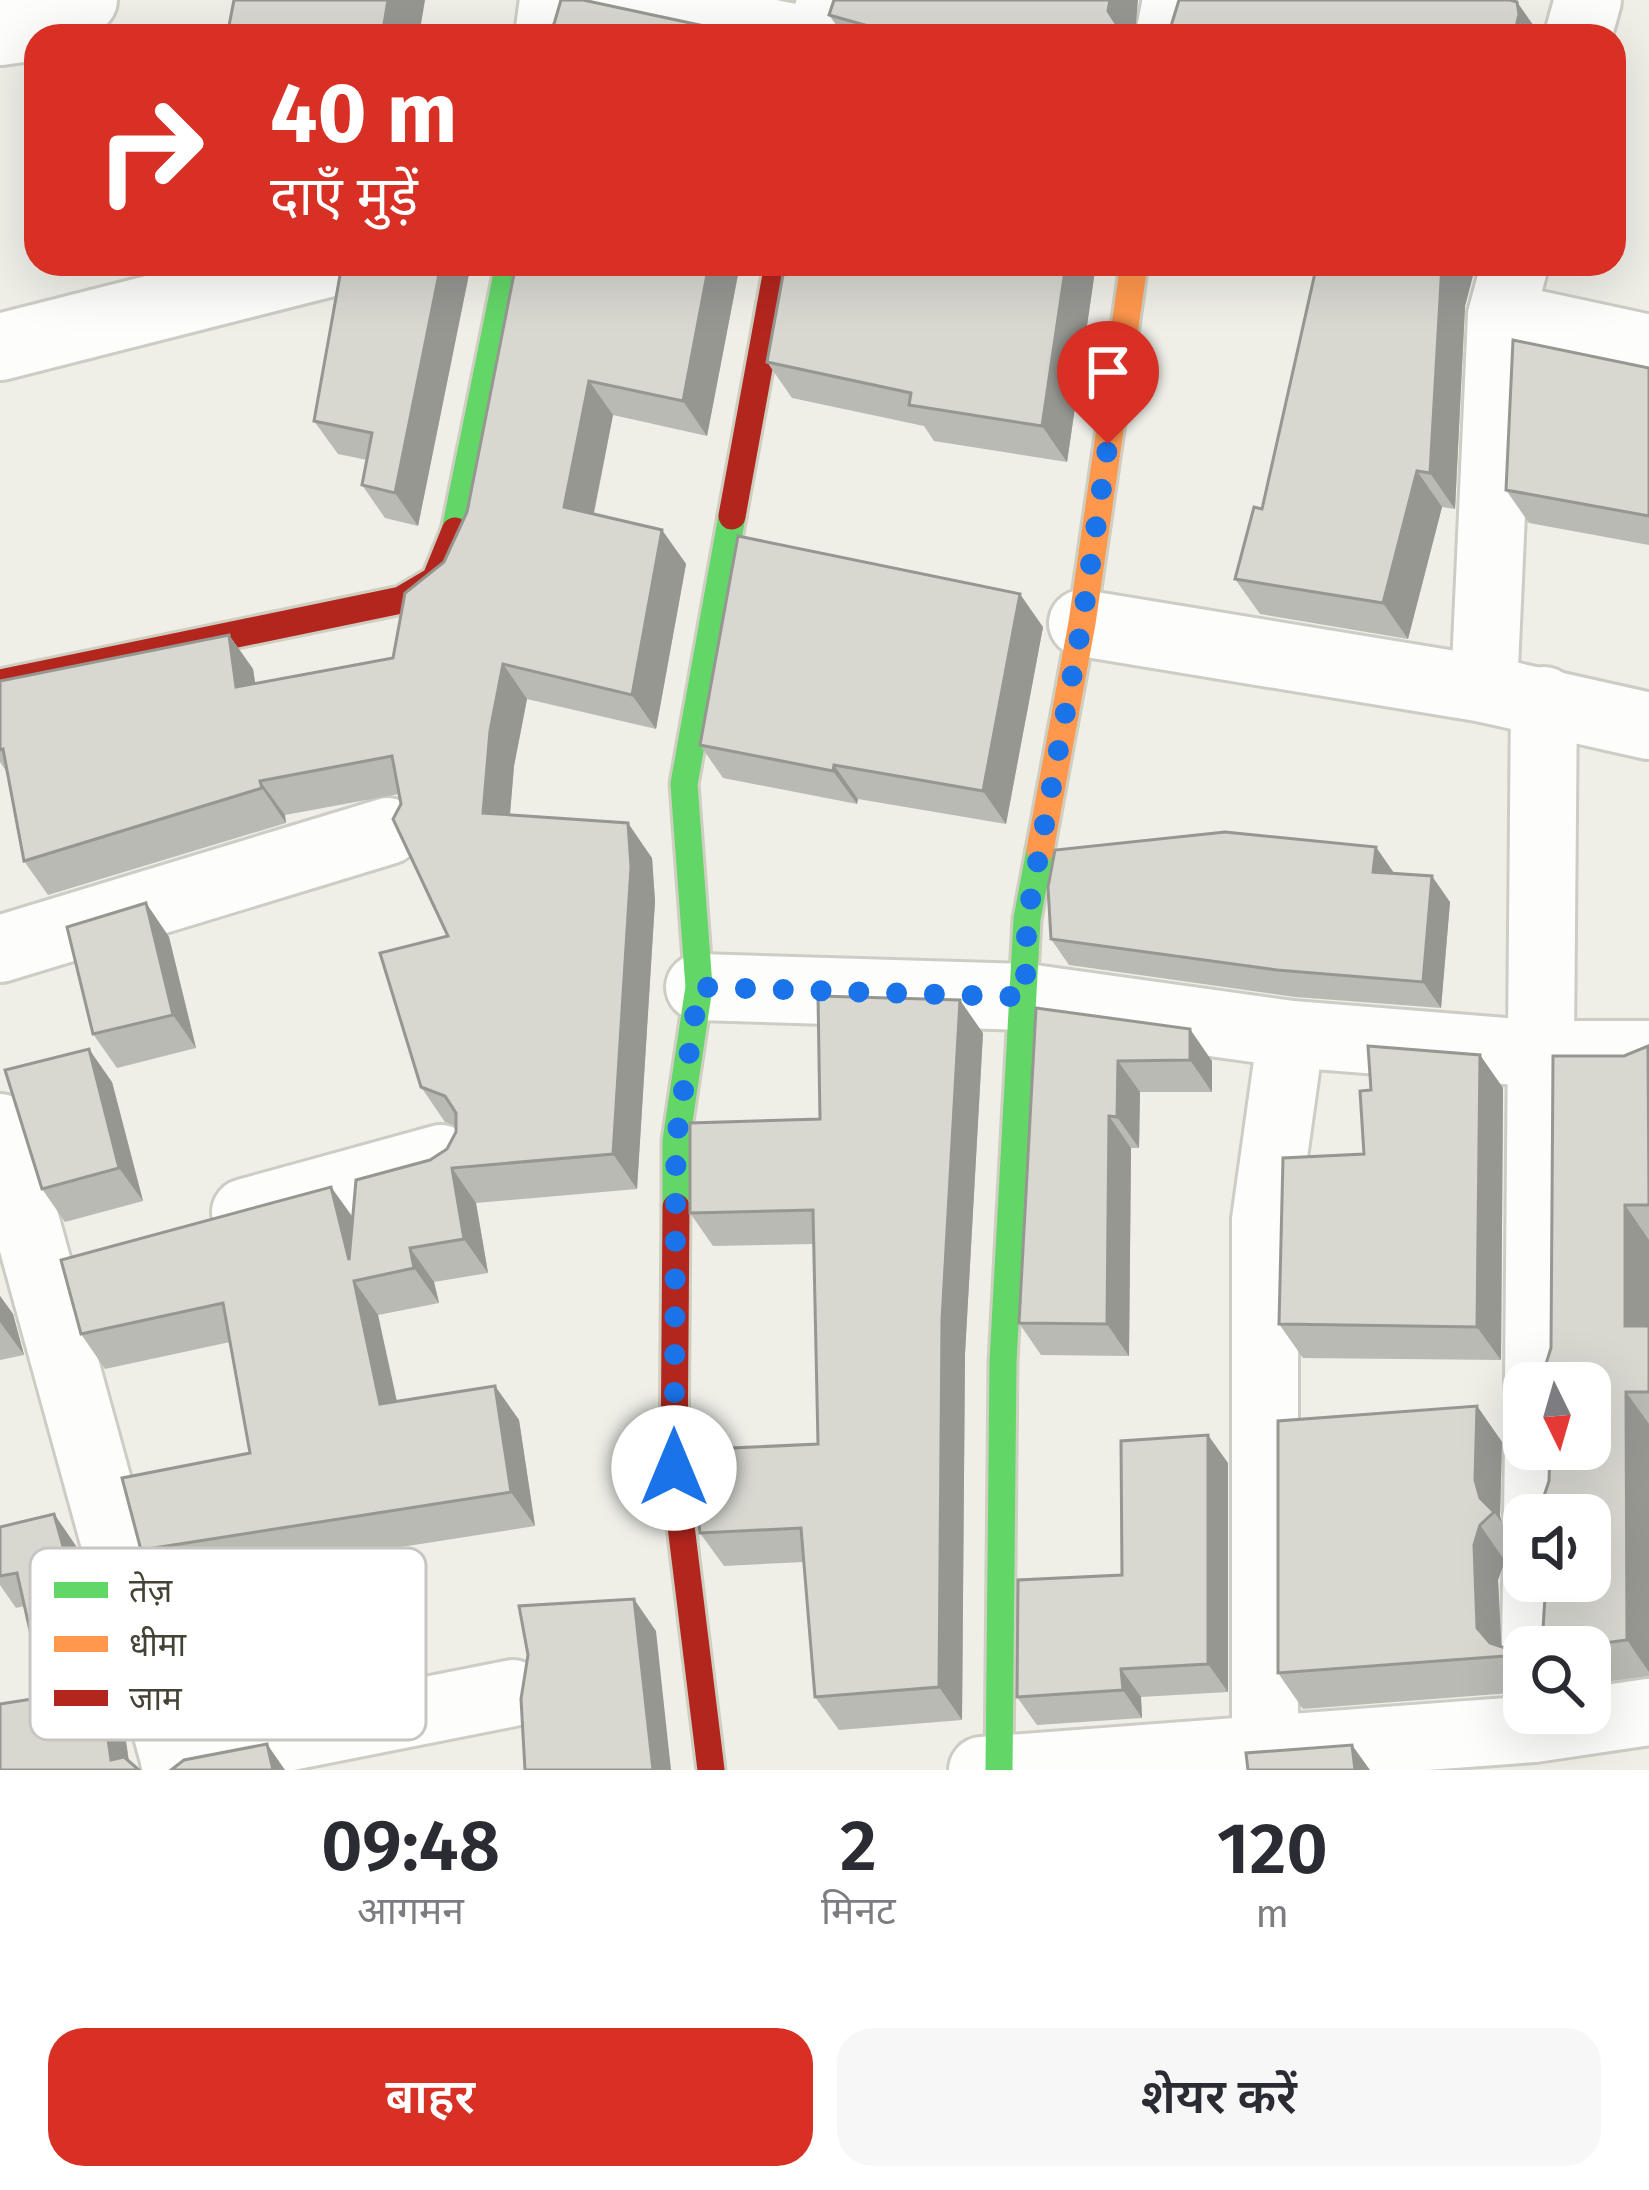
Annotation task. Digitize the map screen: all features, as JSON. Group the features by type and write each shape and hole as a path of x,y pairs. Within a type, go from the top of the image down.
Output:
{"street":[{"path":"37,24 84,0"},
{"path":"608,0 728,24"},
{"path":"0,347 280,276"},
{"path":"0,683 401,600 435,580 454,538 507,276"},
{"path":"711,1770 674,1468 676,1141 699,987 684,784 776,276"},
{"path":"999,1769 1003,1362 1027,919 1082,623 1132,276"},
{"path":"1538,1362 1543,1054 1514,694 1508,290 1649,348"},
{"path":"1082,623 1514,694 1649,726"},
{"path":"0,949 388,831"},
{"path":"699,987 1025,997 1291,1034 1543,1054 1649,1054"},
{"path":"1253,1757 1265,1220 1291,1034"},
{"path":"0,1127 20,1274 107,1548"},
{"path":"196,1226 444,1157"},
{"path":"20,1274 106,1250"},
{"path":"426,1712 513,1693"},
{"path":"982,1770 1536,1738 1649,1712"},
{"path":"176,1765 293,1740"}],"building":[{"path":"234,0 388,0 384,24 229,24"},
{"path":"561,0 583,0 695,24 554,24"},
{"path":"834,0 1110,0 1108,11 1116,24 861,24 829,15"},
{"path":"1179,0 1510,0 1517,2 1519,14 1517,24 1172,24"},
{"path":"340,276 439,276 395,493 362,485 372,433 314,421"},
{"path":"514,276 707,276 683,401 589,381 564,507 662,530 632,695 503,664 490,731 483,813 628,823 631,867 613,1154 452,1168 464,1239 410,1248 414,1268 354,1281 380,1404 495,1386 511,1492 140,1548 122,1478 250,1453 223,1303 81,1334 61,1260 331,1187 349,1260 356,1180 430,1160 447,1149 456,1132 456,1113 445,1096 421,1087 380,953 448,936 393,819 401,804 392,756 260,781 262,788 24,861 0,750 0,681 229,635 236,687 393,658 405,593 444,562 467,512"},
{"path":"783,276 1064,276 1042,426 909,405 911,393 767,362"},
{"path":"1314,276 1441,276 1430,473 1417,471 1383,603 1235,579 1254,507 1262,509"},
{"path":"1513,340 1649,368 1649,516 1506,490"},
{"path":"738,536 1020,594 983,791 834,765 833,771 700,745"},
{"path":"1225,832 1376,847 1373,872 1432,876 1423,982 1277,970 1051,939 1048,887 1055,850"},
{"path":"146,903 173,1015 93,1034 67,927"},
{"path":"818,996 960,1000 942,1320 939,1687 815,1697 801,1528 700,1533 690,1450 818,1444 813,1210 690,1213 690,1123 820,1119"},
{"path":"1036,1008 1190,1029 1190,1060 1118,1061 1117,1117 1109,1116 1107,1324 1019,1323"},
{"path":"1368,1046 1480,1055 1477,1327 1279,1324 1283,1158 1364,1154 1360,1091 1371,1090"},
{"path":"1648,1046 1649,1205 1625,1205 1625,1326 1649,1326 1649,1392 1626,1392 1627,1640 1611,1642 1611,1626 1543,1626 1545,1602 1611,1602 1611,1494 1545,1494 1549,1470 1611,1470 1611,1362 1547,1362 1551,1348 1553,1056 1624,1056"},
{"path":"89,1049 119,1168 42,1189 5,1070"},
{"path":"1477,1406 1475,1480 1480,1498 1494,1512 1480,1525 1474,1545 1477,1628 1490,1643 1503,1647 1503,1656 1278,1673 1278,1421"},
{"path":"1208,1435 1208,1664 1121,1669 1123,1690 1017,1697 1018,1580 1122,1575 1121,1441"},
{"path":"54,1514 63,1548 30,1548 30,1631 17,1573 0,1576 0,1527"},
{"path":"634,1599 653,1770 525,1770 521,1699 528,1655 519,1606"},
{"path":"30,1699 30,1740 108,1740 111,1760 124,1757 139,1770 0,1770 0,1704"},
{"path":"267,1744 273,1770 171,1770 184,1760"},
{"path":"1352,1745 1355,1770 1248,1770 1246,1753"}],"traffic: fast":[{"path":"455,531 507,276"},
{"path":"676,1207 676,1141 699,987 684,784 732,516"},
{"path":"999,1770 1003,1362 1027,919 1040,850"}],"traffic: slow":[{"path":"1040,850 1082,623 1132,276"}],"traffic: jam":[{"path":"732,516 776,276"},
{"path":"0,683 401,600 435,580 455,531"},
{"path":"676,1207 674,1469 711,1770"}],"route":[{"path":"674,1468 676,1141 699,987 1025,997 1027,919 1082,623 1108,444"}]}
